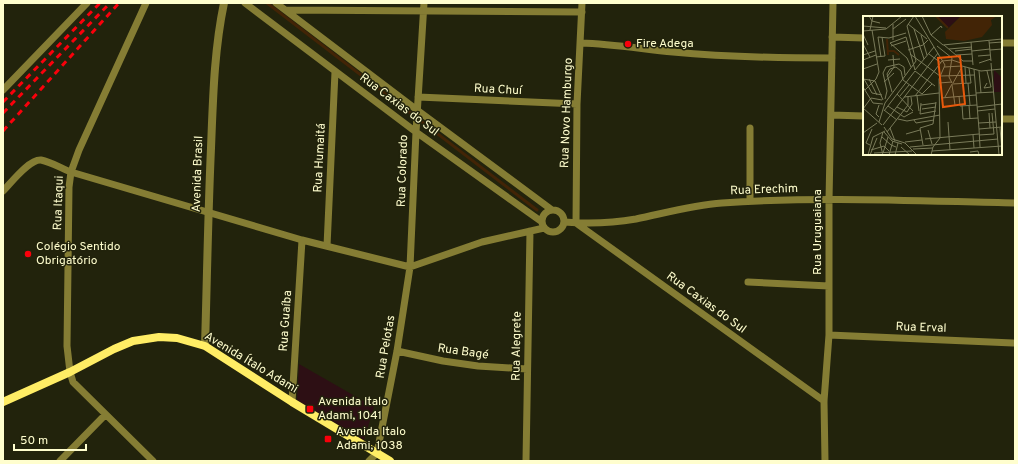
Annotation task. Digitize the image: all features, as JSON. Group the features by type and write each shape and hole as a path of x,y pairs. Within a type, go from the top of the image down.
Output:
{"main road":[{"name":"Avenida Ítalo Adami","path":"3,402 70,372 114,349 133,341 146,338 177,338 205,346 292,402 390,461"}],"street":[{"path":"3,90 87,3"},
{"name":"Rua Itaqui","path":"70,372 67,346 69,187 71,172 79,150 146,3"},
{"name":"Avenida Brasil","path":"205,346 208,212 216,50 224,3"},
{"name":"Rua Caxias do Sul","path":"245,3 335,72 543,225"},
{"name":"Rua Caxias do Sul","path":"276,3 417,112 552,210"},
{"name":"Rua Novo Hamburgo","path":"576,223 577,104 582,3"},
{"name":"Rua Uruguaiana","path":"825,461 824,401 829,335 829,200 833,3"},
{"path":"286,10 424,7 582,12"},
{"name":"Rua Colorado","path":"410,267 417,112 424,7"},
{"path":"832,37 863,38"},
{"path":"581,43 621,45 672,52 747,57 832,58"},
{"path":"1002,43 1015,43"},
{"name":"Rua Humaitá","path":"327,246 335,72"},
{"name":"Rua Chuí","path":"418,97 577,104"},
{"path":"831,115 863,116"},
{"path":"1002,119 1015,119"},
{"path":"750,128 750,201"},
{"path":"3,191 26,167 35,161 42,161 71,172 302,240 410,267 482,242 530,231 543,225"},
{"name":"Rua Erechim","path":"564,222 576,223 618,221 702,205 750,201 829,200 1015,203"},
{"path":"552,210 558,211 562,214 564,222 560,230 554,232 548,231 543,225 543,216 552,210"},
{"name":"Rua Caxias do Sul","path":"576,223 824,401"},
{"name":"Rua Alegrete","path":"526,461 530,231"},
{"name":"Rua Guaíba","path":"292,402 302,240"},
{"name":"Rua Pelotas","path":"377,453 397,351 410,267"},
{"path":"748,282 829,286"},
{"name":"Rua Erval","path":"829,335 1013,342"},
{"name":"Rua Bagé","path":"397,351 443,361 527,370"},
{"path":"70,372 73,382 153,461"},
{"path":"60,461 105,415"},
{"path":"370,461 377,453"}],"shaded area":[{"path":"299,364 374,407 364,440 297,400"}],"waterway":[{"path":"267,3 537,210"}],"railway":[{"path":"3,102 100,3"},
{"path":"3,113 110,3"},
{"path":"3,131 119,3"}],"place":[{"name":"Fire Adega","path":"628,44"},
{"name":"Colégio Sentido Obrigatório","path":"28,254"},
{"name":"Avenida Italo Adami, 1041","path":"310,409"},
{"name":"Avenida Italo Adami, 1038","path":"328,439"}]}
